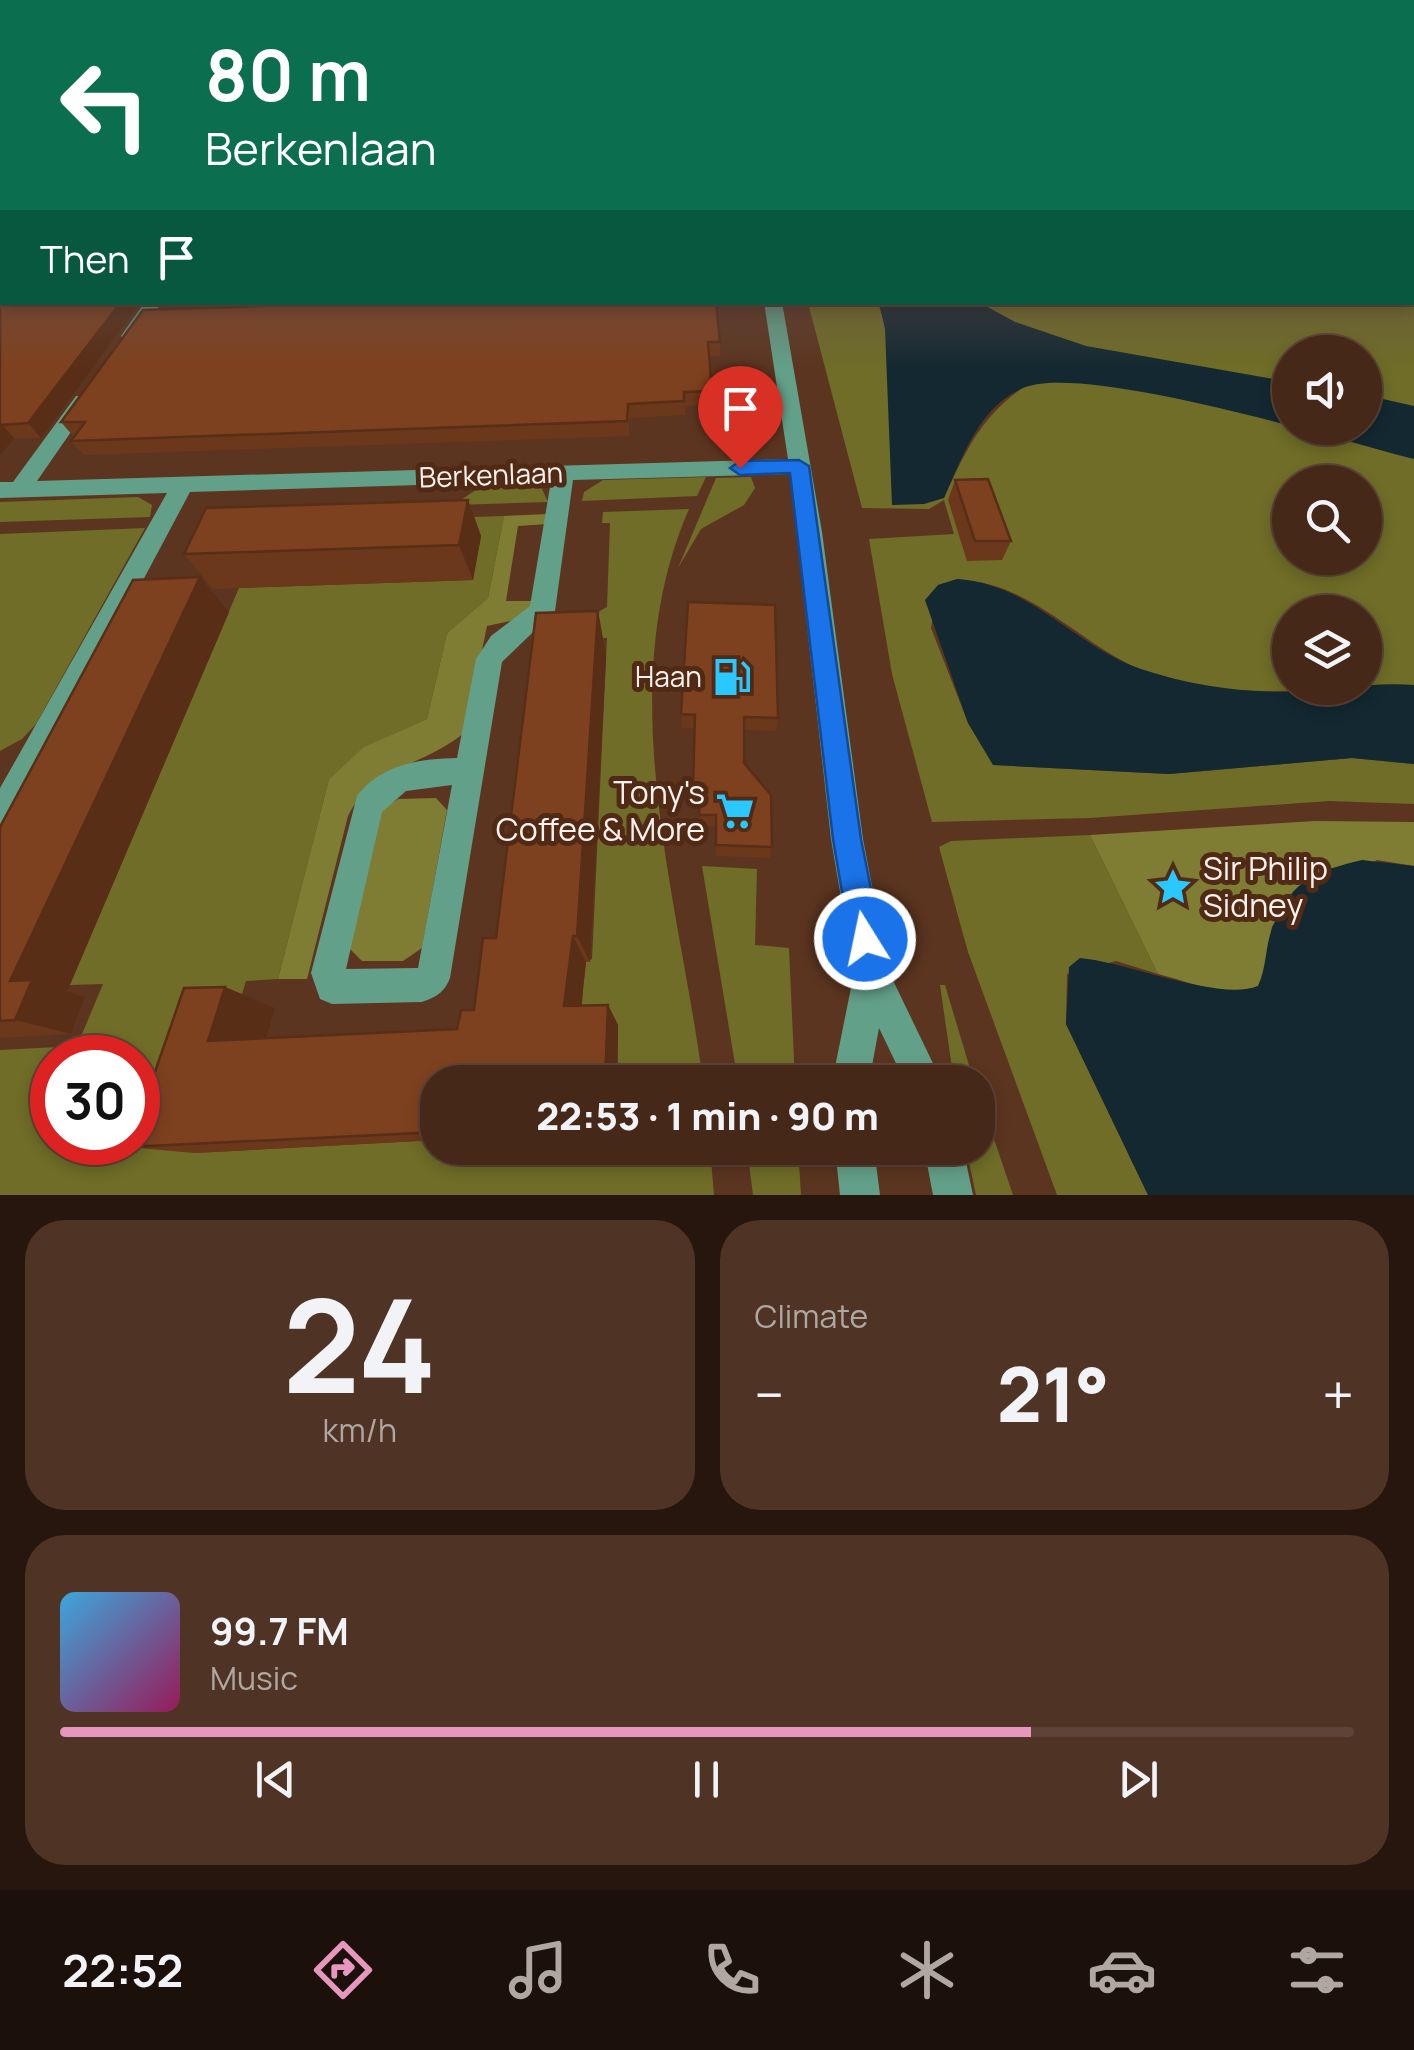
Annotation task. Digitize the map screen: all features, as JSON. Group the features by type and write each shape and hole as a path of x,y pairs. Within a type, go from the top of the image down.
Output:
{"street":[{"path":"774,305 847,839 872,972 916,1065"},
{"path":"115,356 154,311"},
{"path":"9,490 95,384"},
{"name":"Berkenlaan","path":"9,490 799,466"},
{"path":"468,770 420,773 375,794 368,806 328,973 332,987 422,985 432,978 489,659 500,644 542,611 548,593 563,473"},
{"path":"0,818 14,766 183,484"},
{"path":"854,1065 872,972"},
{"path":"857,1165 860,1195"},
{"path":"947,1165 953,1195"}],"shaded area":[{"path":"809,305 879,305 944,498 985,423 1024,387 1015,322 984,305 1414,305 1414,685 1382,686 1382,595 1272,595 1272,691 1212,688 1137,668 1042,608 991,585 964,581 938,585 931,628 968,723 994,765 1169,774 1352,758 1414,764 1414,804 1329,801 1090,818 932,822 892,674 869,539 954,534 944,500 929,509 862,508"},
{"path":"706,477 697,496 582,501 584,492 603,480"},
{"path":"751,477 755,488 744,505 701,529 678,568 716,478"},
{"path":"484,484 541,487 548,502 454,505"},
{"path":"138,497 152,505 150,517 0,522 0,502"},
{"path":"689,509 666,578 654,649 652,721 667,867 700,1065 617,1065 618,1025 581,1026 584,963 592,959 607,638 578,638 569,627 607,607 610,523 602,523 603,512"},
{"path":"548,514 547,524 518,526 506,601 539,601 534,616 487,626 465,732 386,777 358,800 348,816 307,979 278,979 329,779 364,747 427,719 447,633 488,598 504,516"},
{"path":"504,516 488,598 447,633 427,719 365,747 329,779 278,979 246,981 194,1153 420,1141 420,1165 711,1165 714,1195 0,1195 0,1050 30,1048 30,1165 160,1165 160,1035 82,1035 103,984 70,985 239,588 472,580 480,536 314,522"},
{"path":"145,528 36,724 22,739 0,751 0,534"},
{"path":"436,798 447,810 422,948 403,961 362,961 349,948 381,810 398,799"},
{"path":"1315,821 1414,822 1414,866 1377,860 1272,926 1265,971 1258,986 1233,991 1158,974 1090,835"},
{"path":"1090,835 1158,974 1116,961 1067,974 1066,1024 1148,1195 1057,1195 968,952 939,847 951,841"},
{"path":"702,866 757,869 755,945 789,948 794,1065 735,1065"},
{"path":"940,985 945,985 969,1065 952,1065"},
{"path":"995,1142 1013,1195 976,1195 970,1165 995,1165"},
{"path":"749,1165 799,1165 801,1195 753,1195"}],"water":[{"path":"879,305 984,305 1015,322 1086,346 1272,379 1272,422 1099,385 1054,383 1023,388 983,421 944,498 924,504 892,505 885,329"},
{"path":"1382,399 1414,406 1414,459 1363,445 1382,445"},
{"path":"957,579 984,583 1031,604 1117,659 1175,679 1272,692 1272,705 1382,705 1382,685 1414,685 1414,764 1352,758 1169,774 993,765 968,723 925,600 938,585"},
{"path":"1362,860 1414,866 1414,1195 1148,1195 1066,1024 1069,967 1080,958 1221,989 1258,986 1270,933 1289,897 1319,873"}],"building":[{"path":"0,305 119,305 28,423 0,425"},
{"path":"295,305 716,305 720,342 708,342 712,391 684,392 684,401 628,404 627,421 71,441 85,422 61,422 143,310"},
{"path":"988,479 1011,541 975,541 955,480"},
{"path":"468,500 459,545 184,554 206,508"},
{"path":"200,577 10,981 32,980 15,1020 0,1021 0,827 133,580"},
{"path":"688,602 775,605 778,718 744,717 744,763 771,795 772,847 716,845 716,815 699,815 700,785 693,785 695,715 681,714"},
{"path":"598,611 577,936 573,936 564,1006 608,1005 606,1065 420,1065 420,1133 160,1145 160,1057 184,988 225,987 208,1041 457,1029 461,1010 474,1010 483,938 496,938 536,613"}],"place":[{"name":"Haan","path":"732,677"},
{"name":"Tony's Coffee & More","path":"735,811"},
{"name":"Sir Philip Sidney","path":"1173,887"}],"route":[{"path":"740,468 799,466 847,839 865,939"}]}
